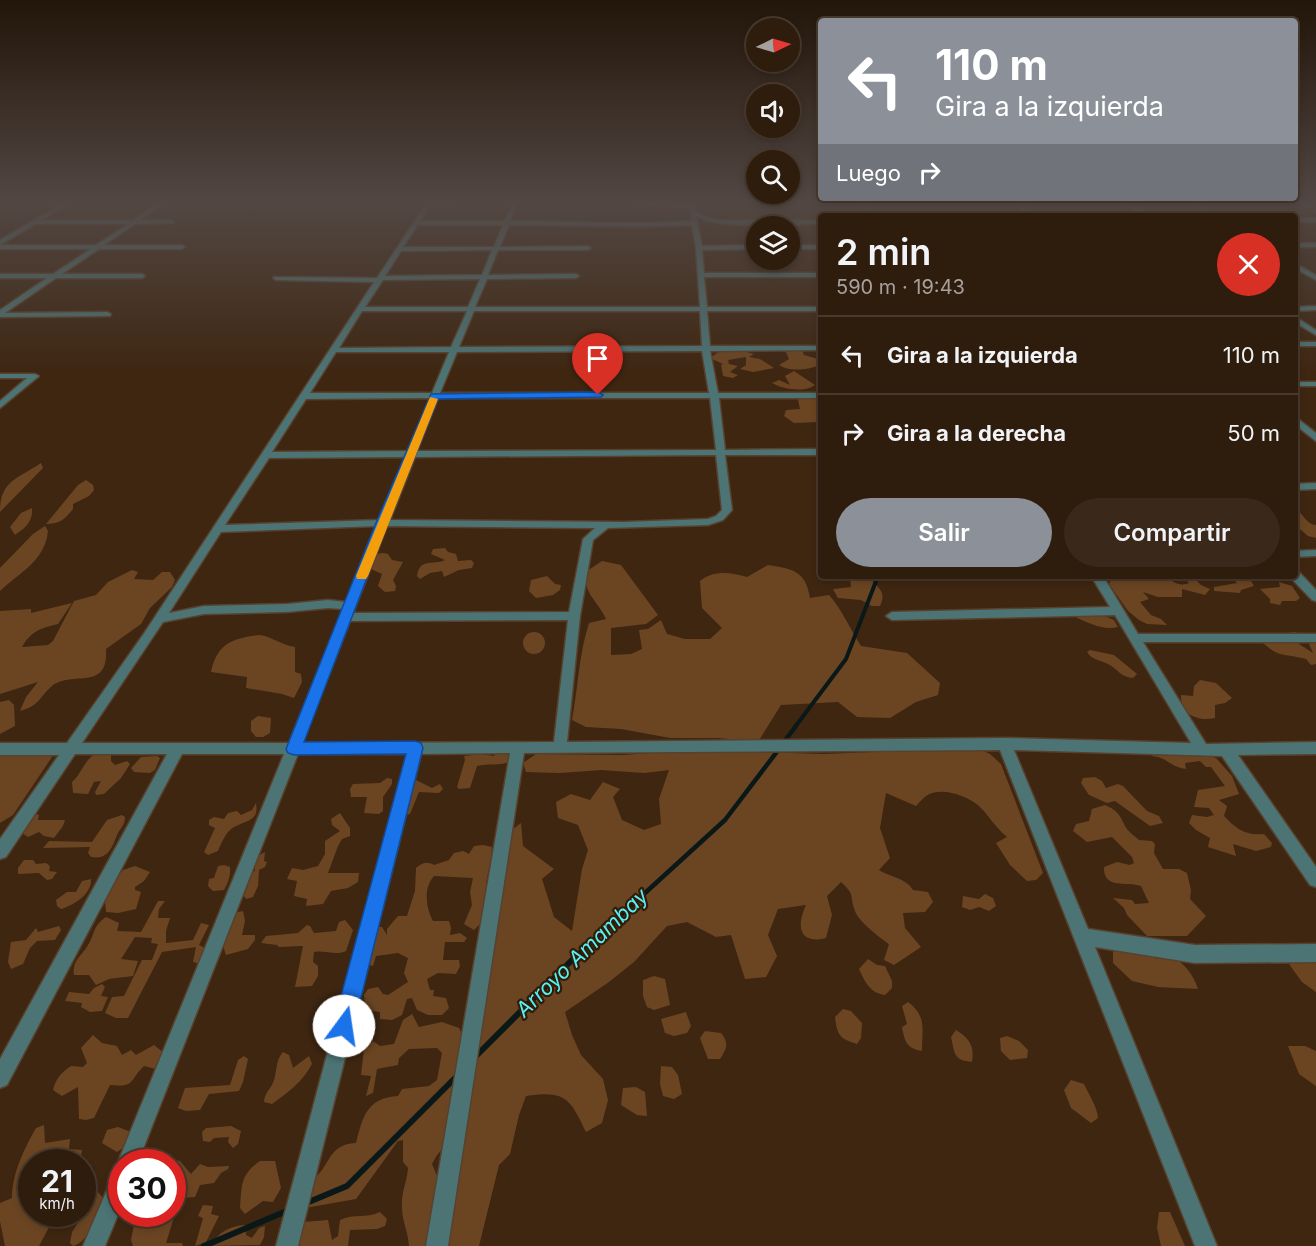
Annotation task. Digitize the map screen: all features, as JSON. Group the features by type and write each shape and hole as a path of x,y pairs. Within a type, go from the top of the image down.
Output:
{"street":[{"path":"0,314 80,259"},
{"path":"0,852 73,749 394,259"},
{"path":"133,1149 349,611 382,523 490,259"},
{"path":"216,529 274,524 605,525 700,522 719,519 727,510 714,395 706,349 700,259"},
{"path":"1298,267 1312,273 1316,278"},
{"path":"701,275 818,275"},
{"path":"0,276 142,276"},
{"path":"276,278 576,276"},
{"path":"1298,309 1316,308"},
{"path":"360,309 818,309"},
{"path":"0,314 107,314"},
{"path":"1298,321 1316,333"},
{"path":"1298,344 1316,344"},
{"path":"333,350 818,348"},
{"path":"0,376 35,377 0,405"},
{"path":"1298,384 1316,384"},
{"path":"303,396 818,395"},
{"path":"1298,422 1311,430 1316,438"},
{"path":"264,455 818,452"},
{"path":"1298,487 1316,486"},
{"path":"560,747 574,616 588,539 605,525"},
{"path":"1298,554 1316,553"},
{"path":"1298,578 1316,597"},
{"path":"1099,579 1202,750"},
{"path":"159,619 204,610 287,608 328,604 349,611 574,616"},
{"path":"892,616 1116,611"},
{"path":"1134,638 1316,638"},
{"path":"1005,744 1206,1246"},
{"path":"0,748 294,749 1005,744 1202,750 1316,748"},
{"path":"437,1246 518,747"},
{"path":"0,1078 178,748"},
{"path":"289,1242 415,748"},
{"path":"1226,750 1316,880"},
{"path":"1082,937 1195,954 1316,953"},
{"path":"94,1246 108,1212"}],"shaded area":[{"path":"732,348 754,354 749,357 760,359 774,368 753,372 740,369 746,365 746,357 728,360 729,364 738,366 730,372 738,375 733,378 723,376 721,365 723,364 710,358 723,349"},
{"path":"784,348 801,348 804,355 818,359 818,366 799,370 779,365 789,359"},
{"path":"794,371 815,385 805,389 794,389 772,383 779,380 790,385 785,376"},
{"path":"797,395 818,397 818,422 794,423 784,416 786,410 800,409"},
{"path":"41,463 43,468 0,512 3,493 12,481"},
{"path":"86,480 93,485 94,490 89,496 73,504 73,509 62,520 46,524 78,485"},
{"path":"32,508 28,524 15,535 10,527 21,513"},
{"path":"1298,511 1309,522 1316,525 1316,538 1308,536 1298,528"},
{"path":"45,526 48,531 46,541 37,558 0,591 0,568 33,534"},
{"path":"445,548 448,552 456,554 458,561 471,560 474,563 472,568 459,570 444,577 442,571 430,573 420,579 417,576 421,566 445,560 431,554 433,549"},
{"path":"375,554 388,554 392,560 403,562 393,580 396,586 395,591 385,592 378,586 382,574 369,566"},
{"path":"602,561 621,565 658,615 646,624 611,628 611,655 631,654 642,649 639,630 648,629 661,620 667,634 685,639 710,639 722,628 702,608 700,581 705,577 722,573 747,577 768,565 797,573 805,582 810,598 829,595 861,646 907,653 940,683 938,695 916,702 890,718 857,717 838,702 781,705 758,742 718,738 670,738 621,729 586,727 572,720 589,623 606,619 588,591 586,579 587,571"},
{"path":"132,570 138,572 134,579 153,580 162,572 170,572 175,580 172,587 150,608 141,624 106,649 102,671 88,678 60,682 52,686 36,704 20,711 26,697 38,682 0,694 0,611 31,609 31,613 72,603 58,624 37,631 22,647 48,645 53,641 74,601 96,595 108,582"},
{"path":"547,576 555,584 561,585 560,590 553,595 536,598 529,591 531,580"},
{"path":"850,579 871,579 882,593 880,606 872,606 861,600 838,598 833,589 851,587"},
{"path":"1157,579 1159,581 1169,579 1181,584 1189,583 1186,579 1195,579 1210,589 1205,595 1182,589 1182,597 1158,597 1143,592 1149,599 1140,602 1151,615 1161,619 1167,625 1147,624 1128,611 1109,584 1111,580"},
{"path":"1234,579 1250,579 1254,586 1241,590 1240,593 1214,591 1214,587 1237,583"},
{"path":"1279,582 1292,586 1300,598 1296,601 1282,601 1280,605 1270,603 1270,599 1260,589 1280,587"},
{"path":"1100,614 1114,620 1118,627 1102,627 1077,618 1077,615"},
{"path":"534,632 542,635 545,643 542,651 534,654 526,651 523,643 526,635"},
{"path":"1296,632 1300,635 1299,644 1313,653 1309,644 1316,639 1316,664 1311,665 1306,659 1275,652 1257,637"},
{"path":"260,635 295,647 295,672 301,674 302,682 294,698 246,688 247,677 211,672 217,654 222,648 234,640"},
{"path":"1090,650 1114,655 1137,674 1133,678 1125,676 1108,664 1091,657 1087,652"},
{"path":"1200,680 1216,683 1232,698 1225,703 1215,705 1215,718 1197,718 1184,708 1181,695 1193,696 1194,686"},
{"path":"9,700 14,705 15,726 0,734 0,702"},
{"path":"258,716 271,718 270,733 263,737 256,737 251,731 251,721"},
{"path":"977,748 990,754 1001,764 1043,873 1036,880 1027,881 1010,865 996,843 1007,837 974,802 954,794 939,792 926,796 916,806 886,793 880,828 890,858 879,870 903,881 913,890 928,892 933,902 925,912 903,913 905,928 921,947 894,965 884,960 889,944 860,920 850,893 841,882 827,896 832,915 826,938 810,939 802,932 801,920 806,905 778,909 768,935 777,956 766,977 745,979 731,935 716,937 687,922 667,926 634,962 565,1012 581,1055 603,1079 608,1100 602,1123 586,1132 575,1111 565,1099 550,1094 526,1096 510,1154 499,1165 479,1246 448,1246 509,832 521,823 523,846 554,869 542,879 554,917 572,931 582,869 588,850 578,825 558,818 556,802 571,794 590,800 603,782 620,789 613,797 622,820 644,830 661,824 659,799 669,770 645,773 601,770 560,773 526,772 523,763 536,754 623,755 691,750 824,754"},
{"path":"497,750 503,750 508,755 509,762 477,766 470,788 459,789 457,787 465,760 464,756 480,754 494,756"},
{"path":"1149,751 1193,756 1208,754 1217,759 1232,776 1239,794 1219,800 1227,806 1224,816 1242,831 1264,834 1272,843 1271,847 1256,851 1233,844 1236,856 1208,847 1210,838 1189,823 1192,815 1207,817 1214,815 1209,808 1194,807 1198,790 1225,786 1211,767 1206,767 1200,761 1185,763 1186,769 1152,756"},
{"path":"0,752 47,752 52,757 13,815 0,823"},
{"path":"104,752 111,754 111,761 115,765 127,761 130,764 121,778 104,794 96,795 95,792 101,781 94,782 88,794 73,793 72,782 85,764 93,756"},
{"path":"157,756 160,758 155,770 150,773 134,772 131,768 141,757"},
{"path":"1095,777 1102,781 1106,788 1118,784 1123,786 1147,811 1159,816 1163,823 1150,826 1115,801 1107,803 1089,795 1081,783 1083,778"},
{"path":"387,778 392,779 392,784 383,797 383,811 379,814 364,813 367,797 351,797 350,789 353,784 380,783"},
{"path":"414,779 432,788 440,784 443,789 439,793 419,792 410,814 401,816"},
{"path":"256,803 257,810 253,818 230,830 218,851 208,855 204,852 215,828 209,825 209,820 214,817 224,819 228,813 237,811 241,815 252,810"},
{"path":"1105,805 1118,813 1127,830 1139,840 1152,841 1155,844 1154,853 1163,869 1179,869 1187,873 1191,890 1190,899 1206,916 1187,936 1147,936 1113,898 1132,900 1135,904 1149,903 1141,886 1112,882 1107,879 1104,867 1117,862 1130,865 1134,863 1132,857 1112,837 1087,842 1073,831 1076,824 1089,821 1092,809"},
{"path":"33,813 39,815 38,820 65,820 54,838 44,836 39,832 28,837 22,833"},
{"path":"340,813 350,828 350,836 342,839 328,873 359,873 358,882 348,888 331,891 323,904 306,906 307,899 294,896 297,881 287,879 292,868 303,870 318,866 325,854 325,841 340,831 332,825 331,819"},
{"path":"122,815 125,817 123,825 111,848 102,857 91,857 88,853 90,847 43,848 49,841 92,842 107,820"},
{"path":"474,846 492,847 486,886 486,914 474,930 464,924 472,905 470,892 473,878 434,876 428,886 427,904 433,921 449,921 450,935 460,933 467,938 464,942 445,942 443,960 459,960 460,966 456,974 438,973 427,979 430,990 434,990 433,996 446,998 449,1008 442,1015 428,1015 417,1010 412,998 407,999 402,1015 392,1020 380,1019 380,1012 365,1010 364,995 368,989 378,987 383,994 388,995 408,982 404,973 408,958 398,953 376,956 373,966 366,964 374,927 382,927 387,935 387,929 398,916 407,916 415,891 416,868 425,863 434,865 449,860 454,853 463,851 469,854"},
{"path":"265,852 264,861 267,862 265,867 259,870 258,886 253,897 246,899 240,890 247,873 255,871 254,858"},
{"path":"24,860 33,860 36,864 46,863 50,866 49,871 57,872 52,879 47,880 39,873 18,874 18,868"},
{"path":"135,866 150,872 144,881 135,887 135,890 141,892 136,909 118,913 106,912 105,901 116,879 123,870"},
{"path":"218,866 230,867 227,885 224,890 213,891 208,886 209,879 214,878"},
{"path":"91,879 89,889 81,898 61,909 57,906 56,900 67,892 76,892 82,881"},
{"path":"985,894 993,898 996,906 989,911 979,907 970,910 962,907 963,896 979,899"},
{"path":"158,901 165,901 159,909 158,918 170,918 166,931 166,943 193,940 201,923 209,925 199,945 205,948 200,964 193,962 196,947 162,952 128,1018 116,1018 105,1013 112,997 124,996 142,960 152,960 158,944 151,943 152,938 135,937 121,959 138,961 133,976 109,979 96,985 89,975 74,975 74,966 88,945 96,927 106,917 119,923 117,931 141,932"},
{"path":"243,911 245,921 242,935 255,935 255,940 248,949 226,955 222,943 233,913"},
{"path":"345,920 353,930 346,951 314,952 313,962 318,966 318,976 312,986 295,987 303,946 279,947 261,943 266,936 298,933 307,925 314,933 336,931 339,922"},
{"path":"59,926 61,930 55,940 37,941 30,948 23,964 11,969 8,962 11,942 26,940 36,928 38,932"},
{"path":"1113,948 1144,949 1157,959 1158,951 1172,956 1188,970 1198,989 1158,987 1132,981 1113,963"},
{"path":"1316,955 1316,992 1302,982 1289,964"},
{"path":"868,959 877,965 885,966 892,981 892,988 885,995 875,992 861,974 859,969"},
{"path":"654,976 665,979 670,1005 654,1010 647,1007 643,996 643,980"},
{"path":"102,984 105,987 101,996 108,997 102,1011 90,1012 81,1007 82,1003 65,1001 69,992 89,994"},
{"path":"908,1002 921,1018 922,1051 909,1046 904,1037 902,1027 907,1024 902,1006"},
{"path":"843,1009 851,1011 862,1023 861,1038 857,1044 846,1040 838,1032 835,1017"},
{"path":"686,1012 691,1026 687,1033 674,1036 665,1033 661,1019"},
{"path":"412,1014 419,1027 442,1022 459,1028 466,1043 449,1142 432,1164 441,1185 443,1246 409,1246 402,1212 402,1197 408,1168 403,1162 403,1140 398,1141 356,1199 305,1208 312,1180 323,1169 334,1152 347,1144 356,1143 364,1117 373,1105 379,1100 398,1096 402,1089 429,1086 437,1080 442,1053 437,1048 409,1049 399,1058 398,1065 377,1069 373,1093 366,1096 371,1076 361,1075 364,1049 373,1041 380,1046 394,1044 403,1020"},
{"path":"956,1030 970,1043 973,1051 972,1062 961,1060 956,1055 951,1037"},
{"path":"705,1031 721,1033 724,1037 726,1046 720,1059 708,1059 700,1038"},
{"path":"93,1035 102,1043 117,1046 122,1055 131,1050 136,1055 154,1045 164,1053 156,1069 144,1066 128,1084 110,1085 94,1118 86,1120 79,1119 78,1087 62,1096 53,1090 57,1079 67,1069 71,1066 83,1067 87,1063 81,1048"},
{"path":"1007,1036 1019,1041 1028,1050 1027,1058 1010,1060 1001,1051 1000,1038"},
{"path":"1288,1046 1305,1046 1316,1051 1316,1086 1299,1074"},
{"path":"283,1052 289,1055 293,1068 309,1056 312,1064 284,1095 272,1104 264,1102 274,1081 278,1060"},
{"path":"244,1056 248,1059 239,1091 209,1094 200,1110 186,1111 178,1108 185,1088 230,1085 238,1060"},
{"path":"661,1066 672,1067 678,1075 682,1094 674,1099 663,1096 660,1084"},
{"path":"1071,1080 1084,1084 1096,1109 1098,1118 1091,1123 1071,1108 1064,1090"},
{"path":"636,1087 645,1092 647,1116 637,1115 621,1105 623,1088"},
{"path":"44,1125 45,1143 70,1139 69,1149 25,1149 36,1128"},
{"path":"231,1126 241,1131 238,1144 233,1148 228,1142 229,1137 214,1138 210,1142 203,1141 202,1132 206,1128"},
{"path":"118,1127 131,1132 126,1146 122,1149 112,1149 102,1143 107,1130"},
{"path":"260,1161 275,1161 281,1188 273,1202 263,1201 245,1214 240,1208 243,1181 253,1166"},
{"path":"200,1164 208,1167 229,1166 214,1183 200,1185 195,1197 186,1198 186,1168 191,1174"},
{"path":"18,1166 18,1227 49,1227 39,1246 5,1246 0,1221 0,1203 12,1198"},
{"path":"96,1191 103,1198 96,1218"},
{"path":"203,1205 213,1206 211,1214 219,1216 206,1242 195,1246 203,1218 198,1216"},
{"path":"380,1212 387,1219 385,1226 377,1229 350,1230 348,1246 293,1246 303,1222 328,1220 332,1240 338,1236 340,1220"},
{"path":"1159,1212 1170,1212 1185,1246 1161,1246 1157,1228"},
{"path":"245,1225 246,1235 252,1238 259,1228 265,1226 264,1237 260,1245 212,1246 217,1237 225,1231"},
{"path":"75,1227 92,1227 84,1239 73,1246 70,1243"},
{"path":"134,1227 171,1227 166,1243 182,1243 183,1246 133,1246 131,1240"}],"waterway":[{"name":"Arroyo Amambay","path":"795,727 846,659 877,579"},
{"name":"Arroyo Amambay","path":"783,743 796,726"},
{"name":"Arroyo Amambay","path":"576,956 725,820 779,749"},
{"name":"Arroyo Amambay","path":"475,1057 576,956"},
{"name":"Arroyo Amambay","path":"304,1204 347,1186 457,1076"},
{"name":"Arroyo Amambay","path":"204,1246 289,1210"}],"slow traffic":[{"path":"362,576 433,399"}],"route":[{"path":"344,1026 415,748 294,749 382,523 435,396 598,395"}]}
